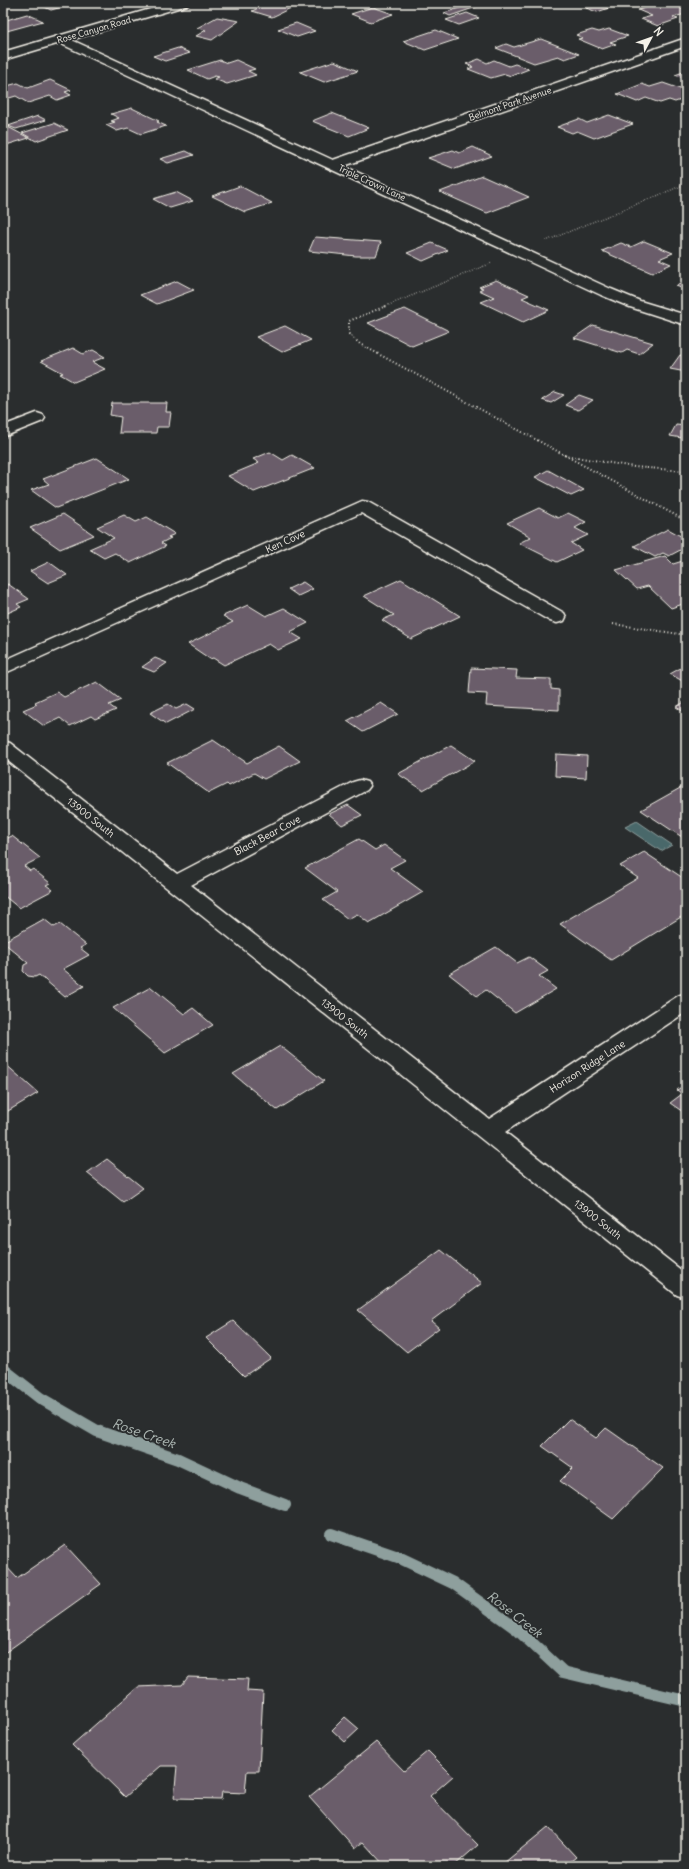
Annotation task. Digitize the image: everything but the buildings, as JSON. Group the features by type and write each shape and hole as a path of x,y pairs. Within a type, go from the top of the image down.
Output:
{"street":[{"name":"Rose Canyon Road","path":"3,56 184,3"},
{"name":"Triple Crown Lane","path":"61,39 606,292 635,304 686,320"},
{"name":"Belmont Park Avenue","path":"333,165 686,42"},
{"path":"3,432 37,418"},
{"name":"Ken Cove","path":"3,668 362,506 557,618"},
{"name":"13900 South","path":"3,747 686,1288"},
{"name":"Black Bear Cove","path":"175,884 360,786"},
{"name":"Horizon Ridge Lane","path":"488,1131 686,1001"}],"path":[{"path":"543,242 686,184"},
{"path":"497,261 349,321 349,334 360,344 686,521"},
{"path":"562,455 634,467 686,471"},
{"path":"613,624 686,636"}],"water":[{"path":"637,821 672,845 661,851 625,827"}],"waterway":[{"name":"Rose Creek","path":"3,1369 40,1398 97,1431 178,1459 240,1488 285,1505"},
{"name":"Rose Creek","path":"331,1534 398,1557 453,1583 518,1630 563,1672 686,1701"}]}
